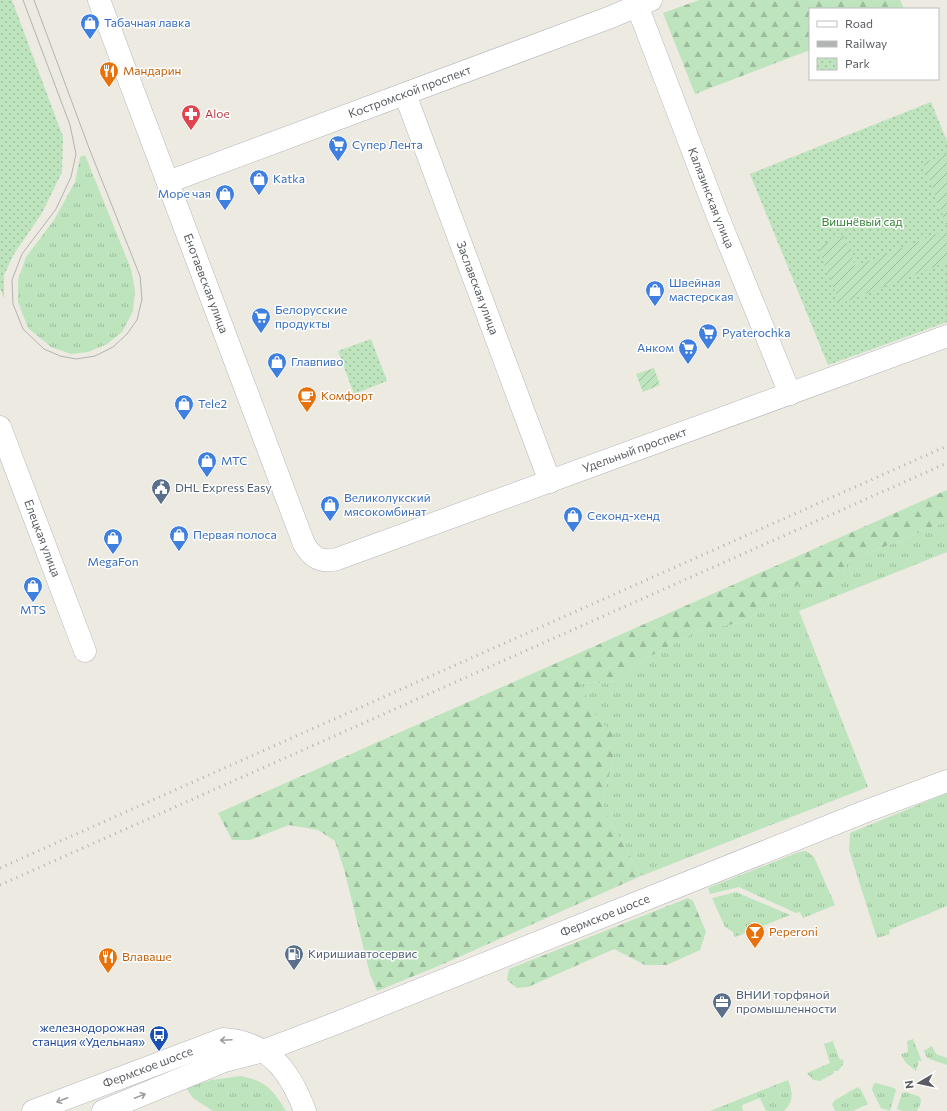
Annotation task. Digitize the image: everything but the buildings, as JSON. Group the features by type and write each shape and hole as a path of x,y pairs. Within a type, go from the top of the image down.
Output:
{"street":[{"name":"Енотаевская улица","path":"100,0 304,544 309,552 322,560"},
{"name":"Костромской проспект","path":"168,182 405,94 641,2"},
{"name":"Калязинская улица","path":"641,2 718,217 790,394"},
{"name":"Заславская улица","path":"405,94 550,482"},
{"name":"Удельный проспект","path":"322,560 337,559 947,336"},
{"name":"Елецкая улица","path":"0,427 85,651"},
{"name":"Фермское шоссе","path":"103,1111 224,1062 263,1051 453,977 869,810 947,782"},
{"name":"Фермское шоссе","path":"33,1111 223,1039 248,1043 263,1051"},
{"path":"263,1051 278,1062 290,1079 305,1111"}],"green space":[{"path":"0,0 12,0 63,137 62,172 42,213 14,254 4,275 4,299 0,288"},
{"path":"699,0 900,0 904,8 809,8 809,50 695,94 663,13"},
{"name":"Вишнёвый сад","path":"931,102 947,141 947,322 828,365 750,174"},
{"path":"947,154 947,226 923,163"},
{"path":"85,155 131,269 135,290 133,311 122,332 107,344 88,352 71,354 51,347 28,328 18,302 18,280 26,257 54,220 75,182 80,157"},
{"name":"Вишнёвый сад","path":"947,230 947,262 840,304 817,246 844,236 856,266"},
{"path":"371,339 387,381 354,394 338,351"},
{"path":"654,368 660,385 643,392 636,374"},
{"path":"947,490 947,521 847,562 844,575 837,587 820,590 808,581 773,594 761,611 740,623 699,630 645,659 618,681 580,684 599,722 613,730 613,761 605,791 603,809 641,876 443,964 377,991 370,974 344,869 335,841 318,830 289,825 250,840 232,840 218,813"},
{"path":"947,521 947,552 799,611 868,787 641,876 603,809 605,791 613,761 599,722 579,684 618,681 645,659 699,630 740,623 761,611 773,594 808,581 820,590 844,575 847,562"},
{"path":"947,793 947,906 889,930 890,934 877,938 849,850 850,833"},
{"path":"806,851 814,857 835,905 803,918 800,912 796,913 739,887 710,894 708,888 799,852"},
{"path":"736,892 790,915 735,937 733,932 725,927 712,898"},
{"path":"688,898 693,901 706,932 700,950 667,965 645,965 614,949 528,987 517,988 507,980 509,969"},
{"path":"913,1039 922,1062 919,1060 916,1071 905,1062 901,1054 908,1052 907,1041"},
{"path":"836,1040 833,1042 840,1060 843,1059 842,1065 838,1071 833,1071 834,1073 820,1081 813,1080 807,1073 830,1063 824,1044"},
{"path":"932,1046 936,1054 947,1058 947,1065 927,1058 924,1051"},
{"path":"241,1076 263,1084 273,1092 286,1111 213,1111 193,1098 186,1088 211,1080"},
{"path":"788,1080 792,1097 790,1103 784,1111 766,1111 760,1098 742,1105 743,1111 710,1111"},
{"path":"876,1083 894,1088 896,1090 890,1111 881,1108 872,1090 873,1085"},
{"path":"858,1087 868,1104 853,1111 835,1111 832,1104 835,1100"},
{"path":"906,1092 920,1097 921,1102 917,1111 902,1111 897,1109 902,1093"}],"tram line":[{"path":"23,0 70,125 76,154 71,177 56,209 22,254 12,280 13,304 23,329 44,349 60,356 76,359 95,356 113,347 127,334 137,320 142,299 140,276 89,148 34,0"}],"railway":[{"path":"0,868 947,446"},
{"path":"0,885 947,463"}],"place":[{"name":"Табачная лавка","path":"90,40"},
{"name":"Мандарин","path":"109,88"},
{"name":"Aloe","path":"191,131"},
{"name":"Супер Лента","path":"338,162"},
{"name":"Katka","path":"259,196"},
{"name":"Море чая","path":"225,211"},
{"name":"Швейная мастерская","path":"655,307"},
{"name":"Белорусские продукты","path":"261,334"},
{"name":"Pyaterochka","path":"708,350"},
{"name":"Анком","path":"688,365"},
{"name":"Главпиво","path":"277,379"},
{"name":"Комфорт","path":"307,413"},
{"name":"Tele2","path":"184,421"},
{"name":"МТС","path":"207,478"},
{"name":"DHL Express Easy","path":"161,505"},
{"name":"Великолукский мясокомбинат","path":"330,522"},
{"name":"Секонд-хенд","path":"573,533"},
{"name":"Первая полоса","path":"179,552"},
{"name":"MegaFon","path":"113,555"},
{"name":"MTS","path":"33,603"},
{"name":"Peperoni","path":"755,949"},
{"name":"Киришиавтосервис","path":"294,971"},
{"name":"Влаваше","path":"108,974"},
{"name":"ВНИИ торфяной промышленности","path":"722,1019"},
{"name":"железнодорожная станция «Удельная»","path":"159,1052"}]}
